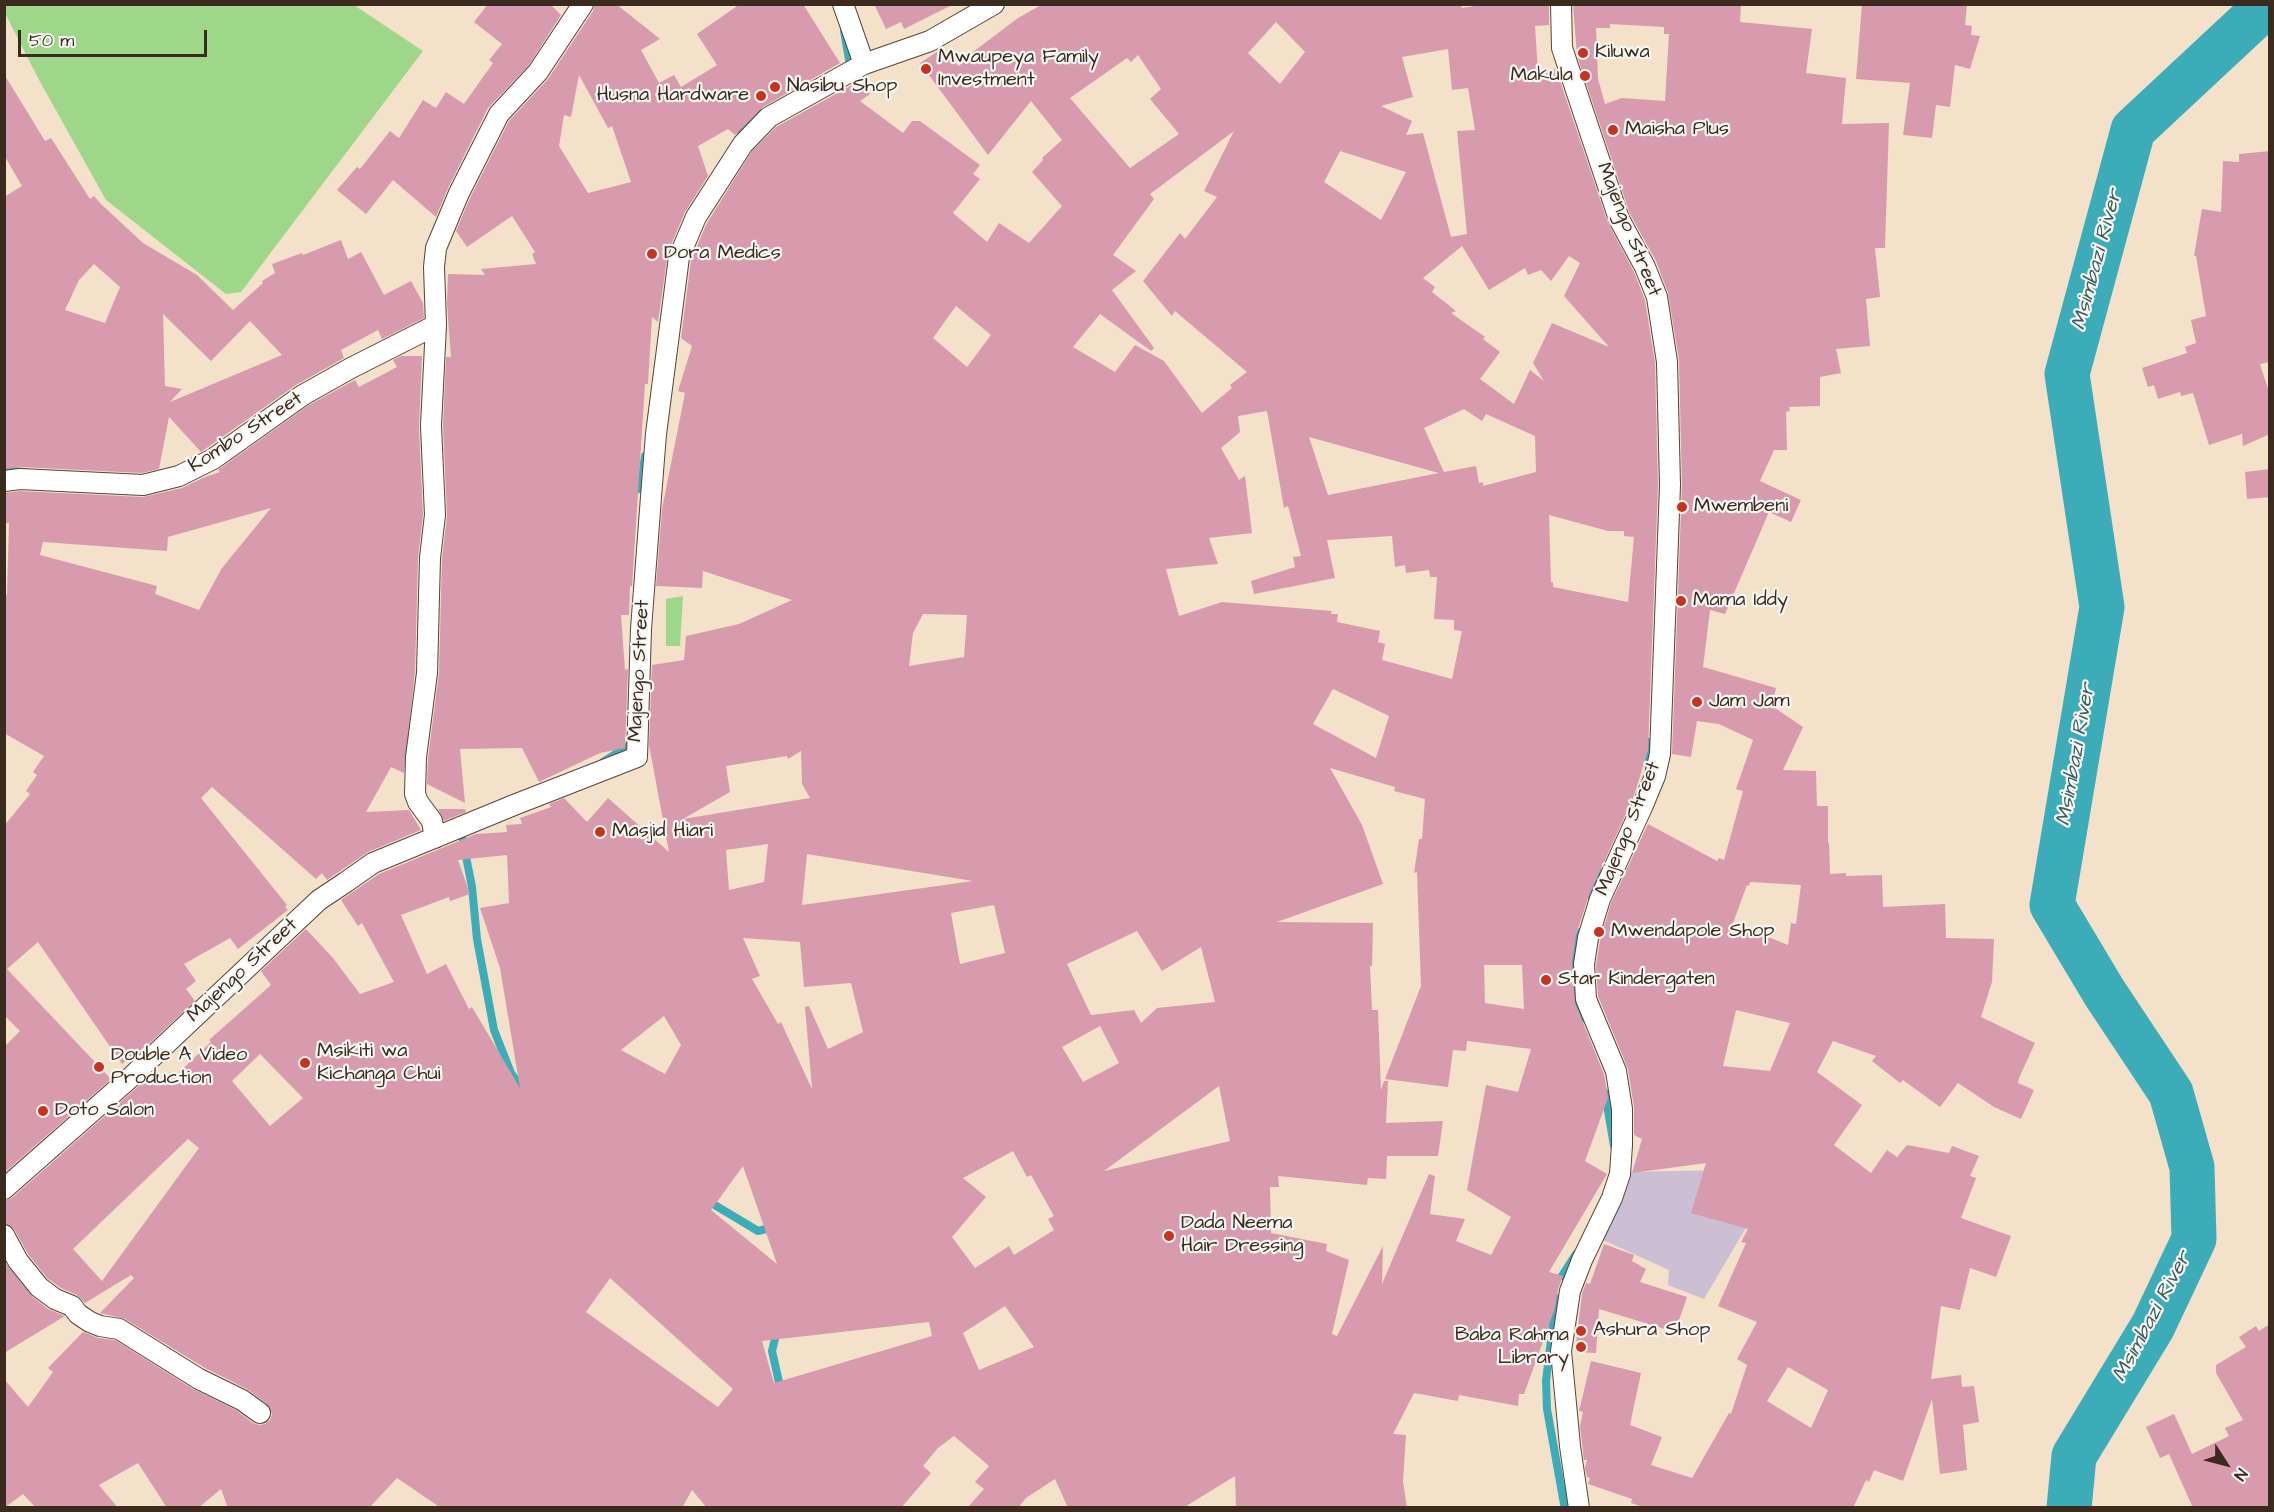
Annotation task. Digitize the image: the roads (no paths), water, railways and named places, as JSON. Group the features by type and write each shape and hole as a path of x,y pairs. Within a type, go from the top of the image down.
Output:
{"street":[{"path":"435,838 432,821 415,794 416,757 427,673 430,558 435,515 431,426 436,325 434,267 436,248 447,220 499,114 538,72 583,4"},
{"path":"843,4 864,64 930,41 993,4"},
{"name":"Majengo Street","path":"1561,4 1562,48 1619,219 1645,267 1657,297 1667,362 1671,485 1660,754 1655,776 1600,899 1588,938 1584,964 1586,999 1616,1071 1622,1109 1622,1145 1620,1174 1612,1198 1582,1260 1570,1291 1561,1351 1570,1446 1579,1508"},
{"name":"Majengo Street","path":"4,1189 140,1069 319,900 373,863 637,757 641,628 656,434 679,257 696,217 742,144 769,117 864,64"},
{"name":"Kombo Street","path":"4,481 20,479 143,485 179,476 213,459 303,395 436,325"},
{"path":"4,1234 18,1261 39,1287 55,1299 72,1306 78,1314 100,1326 119,1329 199,1379 242,1400 260,1413"}],"waterway":[{"name":"Msimbazi River","path":"2069,1508 2074,1456 2153,1326 2194,1239 2192,1167 2171,1093 2104,992 2052,905 2102,607 2067,374 2133,130 2268,4"},
{"path":"844,31 850,65 846,67"},
{"path":"741,134 751,120 762,113"},
{"path":"640,489 645,456"},
{"path":"4,470 24,472"},
{"path":"603,762 630,745 630,738"},
{"path":"1648,742 1649,769"},
{"path":"462,836 472,887 477,939 494,1030 511,1073 524,1091"},
{"path":"1592,898 1602,873"},
{"path":"1580,1020 1574,994 1577,942 1581,932"},
{"path":"1605,1093 1614,1146"},
{"path":"708,1201 758,1231 774,1227"},
{"path":"1562,1276 1576,1254"},
{"path":"1556,1298 1546,1381 1547,1409 1564,1504"},
{"path":"777,1330 772,1351 781,1391"}],"place":[{"name":"Kiluwa","path":"1583,53"},
{"name":"Mwaupeya Family Investment","path":"926,69"},
{"name":"Makula","path":"1585,76"},
{"name":"Nasibu Shop","path":"775,87"},
{"name":"Husna Hardware","path":"761,96"},
{"name":"Maisha Plus","path":"1613,130"},
{"name":"Dora Medics","path":"652,254"},
{"name":"Mwembeni","path":"1682,507"},
{"name":"Mama Iddy","path":"1681,601"},
{"name":"Jam Jam","path":"1697,702"},
{"name":"Masjid Hiari","path":"600,832"},
{"name":"Mwendapole Shop","path":"1599,932"},
{"name":"Star Kindergaten","path":"1546,980"},
{"name":"Msikiti wa Kichanga Chui","path":"305,1063"},
{"name":"Double A Video Production","path":"99,1067"},
{"name":"Doto Salon","path":"43,1111"},
{"name":"Dada Neema Hair Dressing","path":"1169,1236"},
{"name":"Ashura Shop","path":"1581,1331"},
{"name":"Baba Rahma Library","path":"1581,1347"}]}
